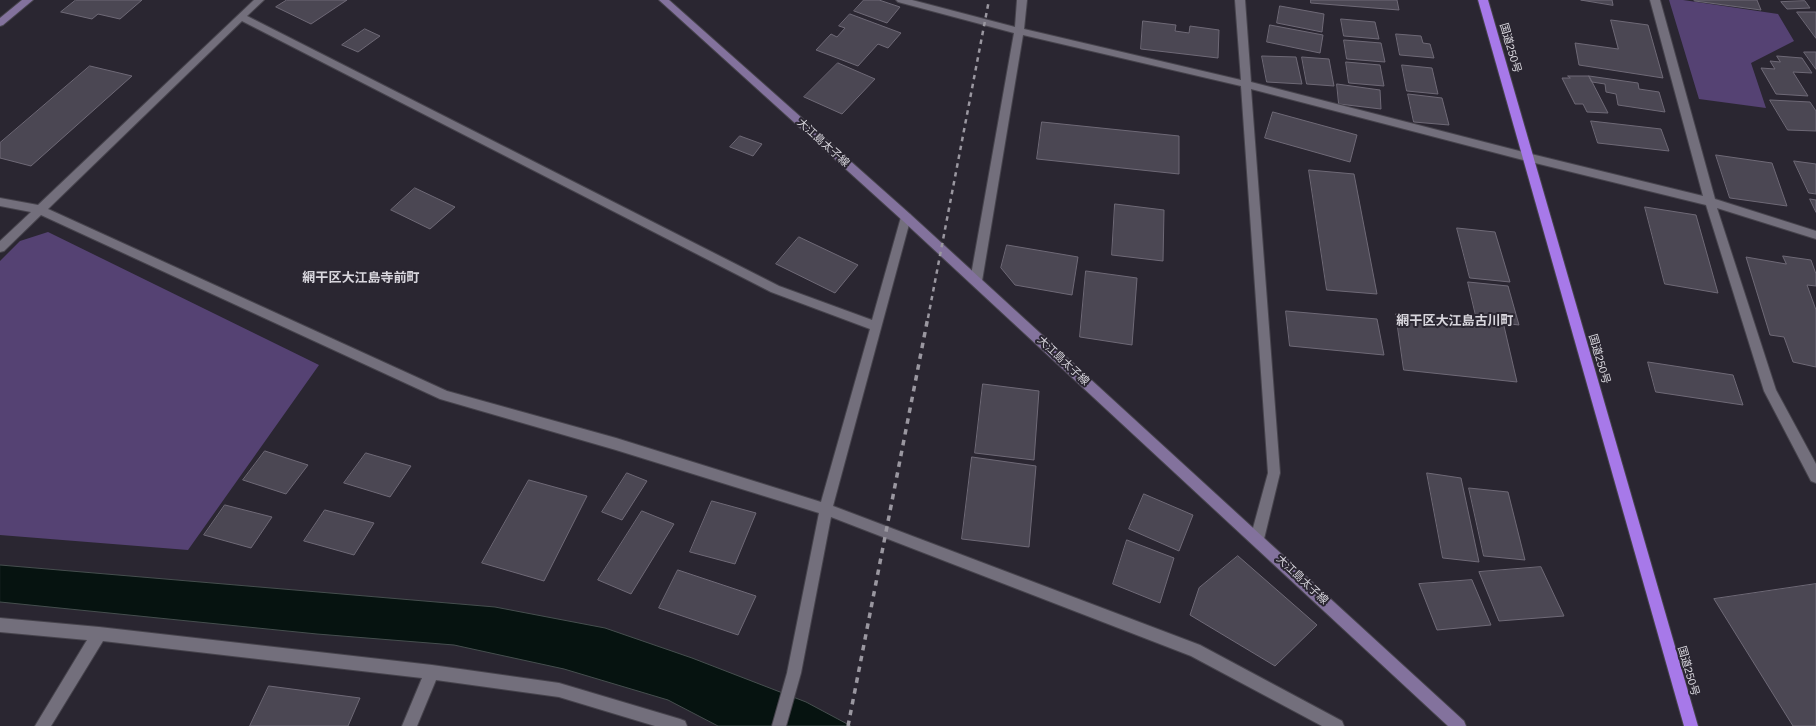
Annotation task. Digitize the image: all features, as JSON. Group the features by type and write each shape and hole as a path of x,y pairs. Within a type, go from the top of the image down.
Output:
{"highway":[{"name":"国道250号","path":"1482,0 1691,726"}],"main road":[{"path":"0,23 28,0"},
{"name":"大江島太子線","path":"664,0 906,217 1459,726"}],"street":[{"path":"0,248 259,0"},
{"path":"902,0 1019,31 1245,84 1527,157 1710,202 1816,235"},
{"path":"976,281 1019,31 1022,0"},
{"path":"1240,0 1274,473 1257,539"},
{"path":"1656,0 1710,202 1770,391 1816,477"},
{"path":"241,17 774,289 875,326"},
{"path":"0,202 41,210 444,394 616,444 826,509 1195,650 1337,726"},
{"path":"779,726 794,673 826,509 906,217"},
{"path":"0,625 99,634 432,672 559,690 680,726"},
{"path":"42,726 99,634"},
{"path":"409,726 432,672"}],"shaded area":[{"path":"1669,0 1683,0 1778,14 1794,41 1751,63 1766,108 1699,99"},
{"path":"48,232 319,365 188,550 0,535 0,261 20,241"},
{"path":"0,565 495,607 605,628 692,658 806,702 851,726 718,726 668,700 564,669 454,645 317,634 0,602"}],"building":[{"path":"76,0 142,0 120,19 98,14 92,19 61,12"},
{"path":"287,0 347,0 311,24 276,7"},
{"path":"864,0 879,0 900,7 887,23 854,11"},
{"path":"1311,0 1397,0 1399,10 1311,3"},
{"path":"1581,0 1612,0 1613,5"},
{"path":"1694,0 1757,0 1761,10 1695,1"},
{"path":"1805,1 1810,8 1787,9 1781,2"},
{"path":"1280,6 1324,14 1322,32 1277,23"},
{"path":"1797,12 1816,12 1816,38"},
{"path":"850,14 901,33 888,48 878,44 858,66 816,50 831,34 837,37 845,28 839,26"},
{"path":"1341,19 1375,22 1379,39 1344,36"},
{"path":"1611,20 1648,25 1663,78 1579,65 1575,43 1618,49"},
{"path":"1143,21 1176,25 1175,31 1189,33 1190,26 1219,30 1218,58 1141,49"},
{"path":"1270,25 1323,35 1320,53 1267,42"},
{"path":"365,29 380,36 358,52 342,45"},
{"path":"1396,34 1421,36 1423,43 1430,44 1434,58 1400,55"},
{"path":"1344,40 1381,43 1385,62 1347,59"},
{"path":"1804,52 1816,52 1816,69"},
{"path":"1262,56 1296,57 1302,84 1267,82"},
{"path":"1777,56 1802,58 1812,73 1793,72 1808,96 1776,94 1761,68 1775,69 1770,61 1780,62"},
{"path":"1302,57 1329,59 1334,86 1307,84"},
{"path":"1346,62 1380,65 1384,86 1349,83"},
{"path":"838,63 875,79 842,114 804,97"},
{"path":"1402,65 1432,68 1438,94 1407,91"},
{"path":"90,66 132,76 31,166 0,158 0,143"},
{"path":"1568,76 1589,76 1608,113 1587,112 1583,104 1575,104 1562,78 1570,78"},
{"path":"1589,76 1638,83 1639,89 1659,92 1665,112 1618,105 1616,94 1606,92 1605,84 1592,82"},
{"path":"1337,84 1380,90 1381,109 1339,104"},
{"path":"1408,94 1442,98 1449,125 1414,122"},
{"path":"1770,100 1810,102 1816,111 1816,131 1788,130"},
{"path":"1273,112 1357,135 1350,162 1265,138"},
{"path":"1591,121 1661,129 1669,151 1598,143"},
{"path":"1042,122 1179,136 1179,174 1037,159"},
{"path":"740,136 762,144 753,156 730,147"},
{"path":"1716,155 1772,163 1787,206 1730,198"},
{"path":"1794,161 1816,164 1816,194 1809,193"},
{"path":"1309,170 1354,174 1377,294 1327,290"},
{"path":"415,188 455,207 430,229 391,210"},
{"path":"1810,199 1816,200 1816,212"},
{"path":"1115,204 1164,210 1163,261 1112,255"},
{"path":"1645,207 1696,215 1718,293 1665,284"},
{"path":"1457,228 1495,232 1510,282 1470,278"},
{"path":"799,237 858,265 835,293 776,264"},
{"path":"1007,245 1078,257 1072,295 1015,285 1001,268"},
{"path":"1783,256 1811,260 1816,274 1816,286 1807,285 1816,310 1816,367 1793,362 1784,337 1770,335 1746,257 1786,264"},
{"path":"1086,271 1137,278 1132,345 1080,337"},
{"path":"1468,282 1508,286 1519,325 1477,320"},
{"path":"1286,311 1377,319 1384,355 1290,346"},
{"path":"1396,314 1504,326 1517,382 1404,370"},
{"path":"1648,362 1733,375 1743,405 1656,392"},
{"path":"983,384 1039,391 1034,460 975,453"},
{"path":"265,451 308,465 286,494 243,480"},
{"path":"366,453 411,466 390,497 344,483"},
{"path":"972,457 1036,466 1029,547 962,539"},
{"path":"627,473 647,481 622,520 602,512"},
{"path":"1427,473 1461,478 1479,562 1443,558"},
{"path":"529,480 587,496 544,581 482,563"},
{"path":"1469,488 1508,492 1525,560 1484,556"},
{"path":"1144,494 1193,515 1179,551 1129,529"},
{"path":"712,501 756,513 735,564 690,552"},
{"path":"225,505 272,517 251,548 204,535"},
{"path":"325,510 374,523 354,555 304,541"},
{"path":"642,511 674,524 631,594 598,580"},
{"path":"1127,540 1174,558 1160,603 1113,584"},
{"path":"1238,556 1317,625 1275,666 1190,615 1199,588"},
{"path":"1541,567 1564,616 1499,621 1479,572"},
{"path":"678,570 756,596 738,635 659,608"},
{"path":"1472,580 1491,625 1437,630 1419,584"},
{"path":"1816,584 1816,726 1793,726 1714,599"},
{"path":"269,686 360,698 348,726 250,726"}],"railway":[{"path":"928,318 989,0"},
{"path":"848,726 928,317"}],"district":[{"name":"網干区大江島寺前町","path":"361,278"},
{"name":"網干区大江島古川町","path":"1455,321"}]}
